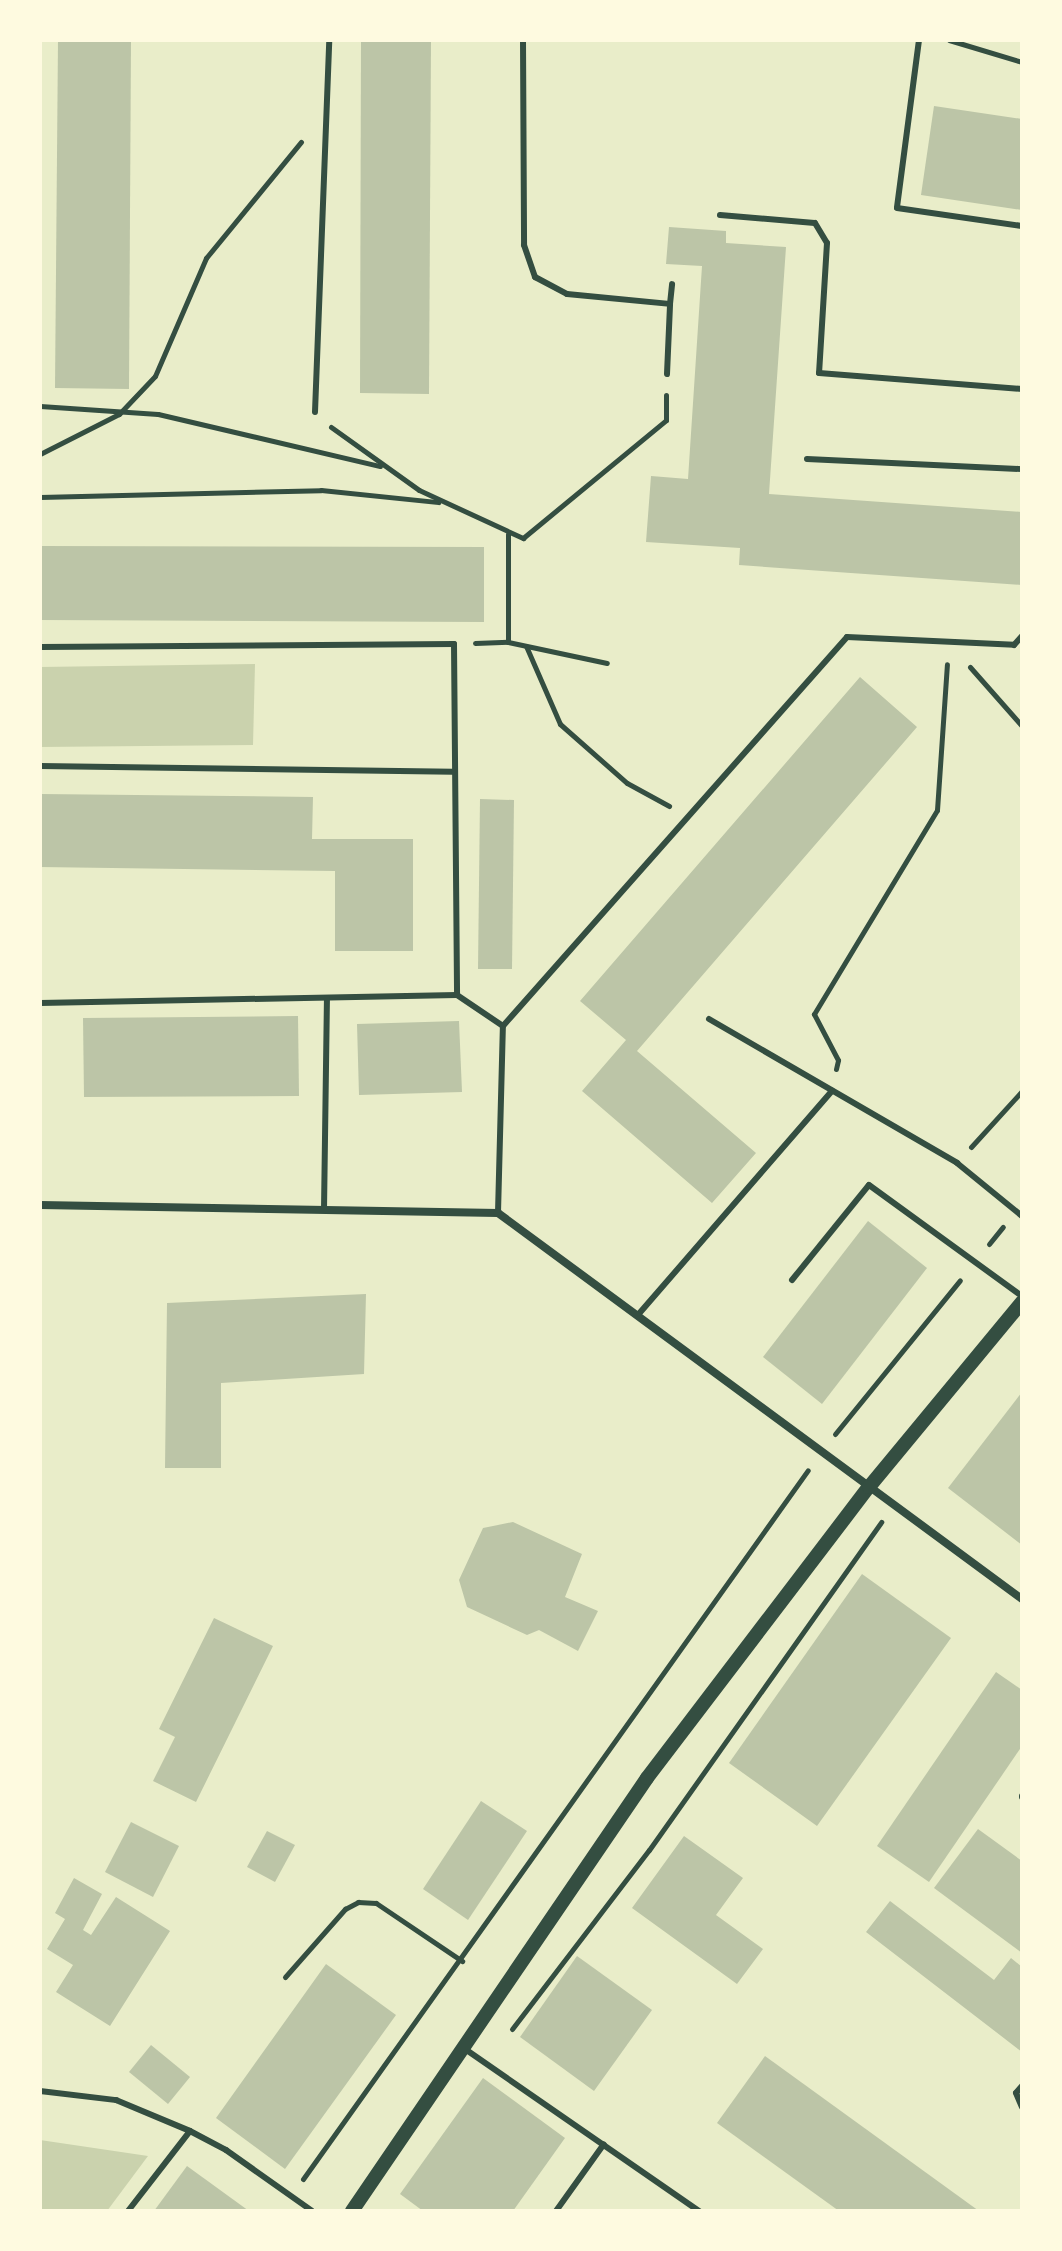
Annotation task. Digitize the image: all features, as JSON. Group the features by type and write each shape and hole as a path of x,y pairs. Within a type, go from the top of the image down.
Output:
{"street":[{"path":"40,1205 498,1213 1022,1599"},
{"path":"352,2211 647,1778 869,1487 1022,1299"}],"lane":[{"path":"315,412 329,40"},
{"path":"523,40 524,245 535,277 567,294 670,304"},
{"path":"919,40 897,208 1022,226"},
{"path":"720,215 815,223 827,243 819,373 1022,389"},
{"path":"667,374 672,284"},
{"path":"807,459 1022,469"},
{"path":"498,1213 503,1026 847,637 1014,645 1022,636"},
{"path":"40,647 454,644 457,995"},
{"path":"40,766 453,772"},
{"path":"40,1003 457,995 503,1026"},
{"path":"324,1210 327,998"},
{"path":"709,1019 957,1163 1019,1214"},
{"path":"637,1316 832,1091"},
{"path":"792,1280 869,1185 1022,1299"},
{"path":"465,2049 699,2211"},
{"path":"1022,2086 1016,2093 1022,2107"},
{"path":"40,2091 116,2100 190,2131 312,2211"},
{"path":"128,2211 190,2131"},
{"path":"556,2211 604,2144"}],"path":[{"path":"949,40 1022,62"},
{"path":"40,454 119,414 155,376 206,258 326,112"},
{"path":"315,412 344,440 385,467 444,502 508,534 523,538 666,420 667,374"},
{"path":"40,406 119,414 158,414 385,467"},
{"path":"40,497 321,490 444,502"},
{"path":"508,534 508,642"},
{"path":"454,644 508,642 607,663"},
{"path":"949,642 1022,726"},
{"path":"832,1091 838,1060 814,1014 937,810 949,642"},
{"path":"526,646 560,724 627,783 689,816"},
{"path":"957,1163 1022,1091"},
{"path":"290,2196 462,1961 821,1452 975,1262 1019,1214"},
{"path":"486,2063 657,1839 893,1505"},
{"path":"285,1977 345,1909 358,1902 376,1903 462,1961"}],"green space":[{"path":"255,664 253,745 40,747 40,667"},
{"path":"40,2140 148,2156 107,2211 40,2211"}],"building":[{"path":"58,40 131,40 129,389 55,388"},
{"path":"361,40 431,40 429,394 360,393"},
{"path":"934,106 1022,119 1022,210 921,195"},
{"path":"669,227 726,231 726,243 786,247 769,494 1022,512 1022,585 739,565 740,548 646,542 651,476 688,479 702,266 666,264"},
{"path":"40,546 484,547 484,622 40,620"},
{"path":"860,677 917,727 637,1051 756,1153 712,1203 582,1091 626,1040 580,1001"},
{"path":"40,794 313,797 312,839 413,839 413,951 335,951 335,871 40,867"},
{"path":"480,799 514,800 512,969 478,969"},
{"path":"298,1016 299,1096 84,1097 83,1018"},
{"path":"459,1021 462,1092 359,1095 357,1024"},
{"path":"868,1221 927,1268 822,1404 763,1357"},
{"path":"366,1294 364,1374 221,1383 221,1468 165,1468 167,1303"},
{"path":"1022,1392 1022,1545 948,1488"},
{"path":"513,1522 582,1554 565,1597 598,1611 578,1651 539,1630 527,1635 467,1607 459,1580 483,1528"},
{"path":"862,1574 951,1638 817,1826 729,1763"},
{"path":"214,1618 273,1646 196,1802 153,1781 175,1737 159,1729"},
{"path":"996,1672 1022,1690 1022,1746 929,1882 877,1846"},
{"path":"481,1801 527,1831 468,1920 423,1889"},
{"path":"131,1822 179,1846 153,1897 105,1872"},
{"path":"978,1829 1022,1861 1022,1953 934,1888"},
{"path":"267,1831 295,1845 275,1882 247,1867"},
{"path":"684,1836 743,1878 716,1915 763,1949 737,1984 632,1908"},
{"path":"74,1878 102,1894 83,1930 91,1935 116,1897 170,1931 110,2026 56,1992 73,1965 47,1949 65,1919 55,1913"},
{"path":"890,1901 994,1980 1011,1958 1022,1967 1022,2052 866,1932"},
{"path":"577,1956 652,2010 594,2091 520,2037"},
{"path":"326,1964 396,2015 285,2169 216,2118"},
{"path":"151,2045 190,2077 168,2104 129,2072"},
{"path":"765,2056 979,2211 839,2211 717,2123"},
{"path":"483,2078 565,2138 513,2211 423,2211 400,2194"},
{"path":"187,2166 249,2211 154,2211"}]}
